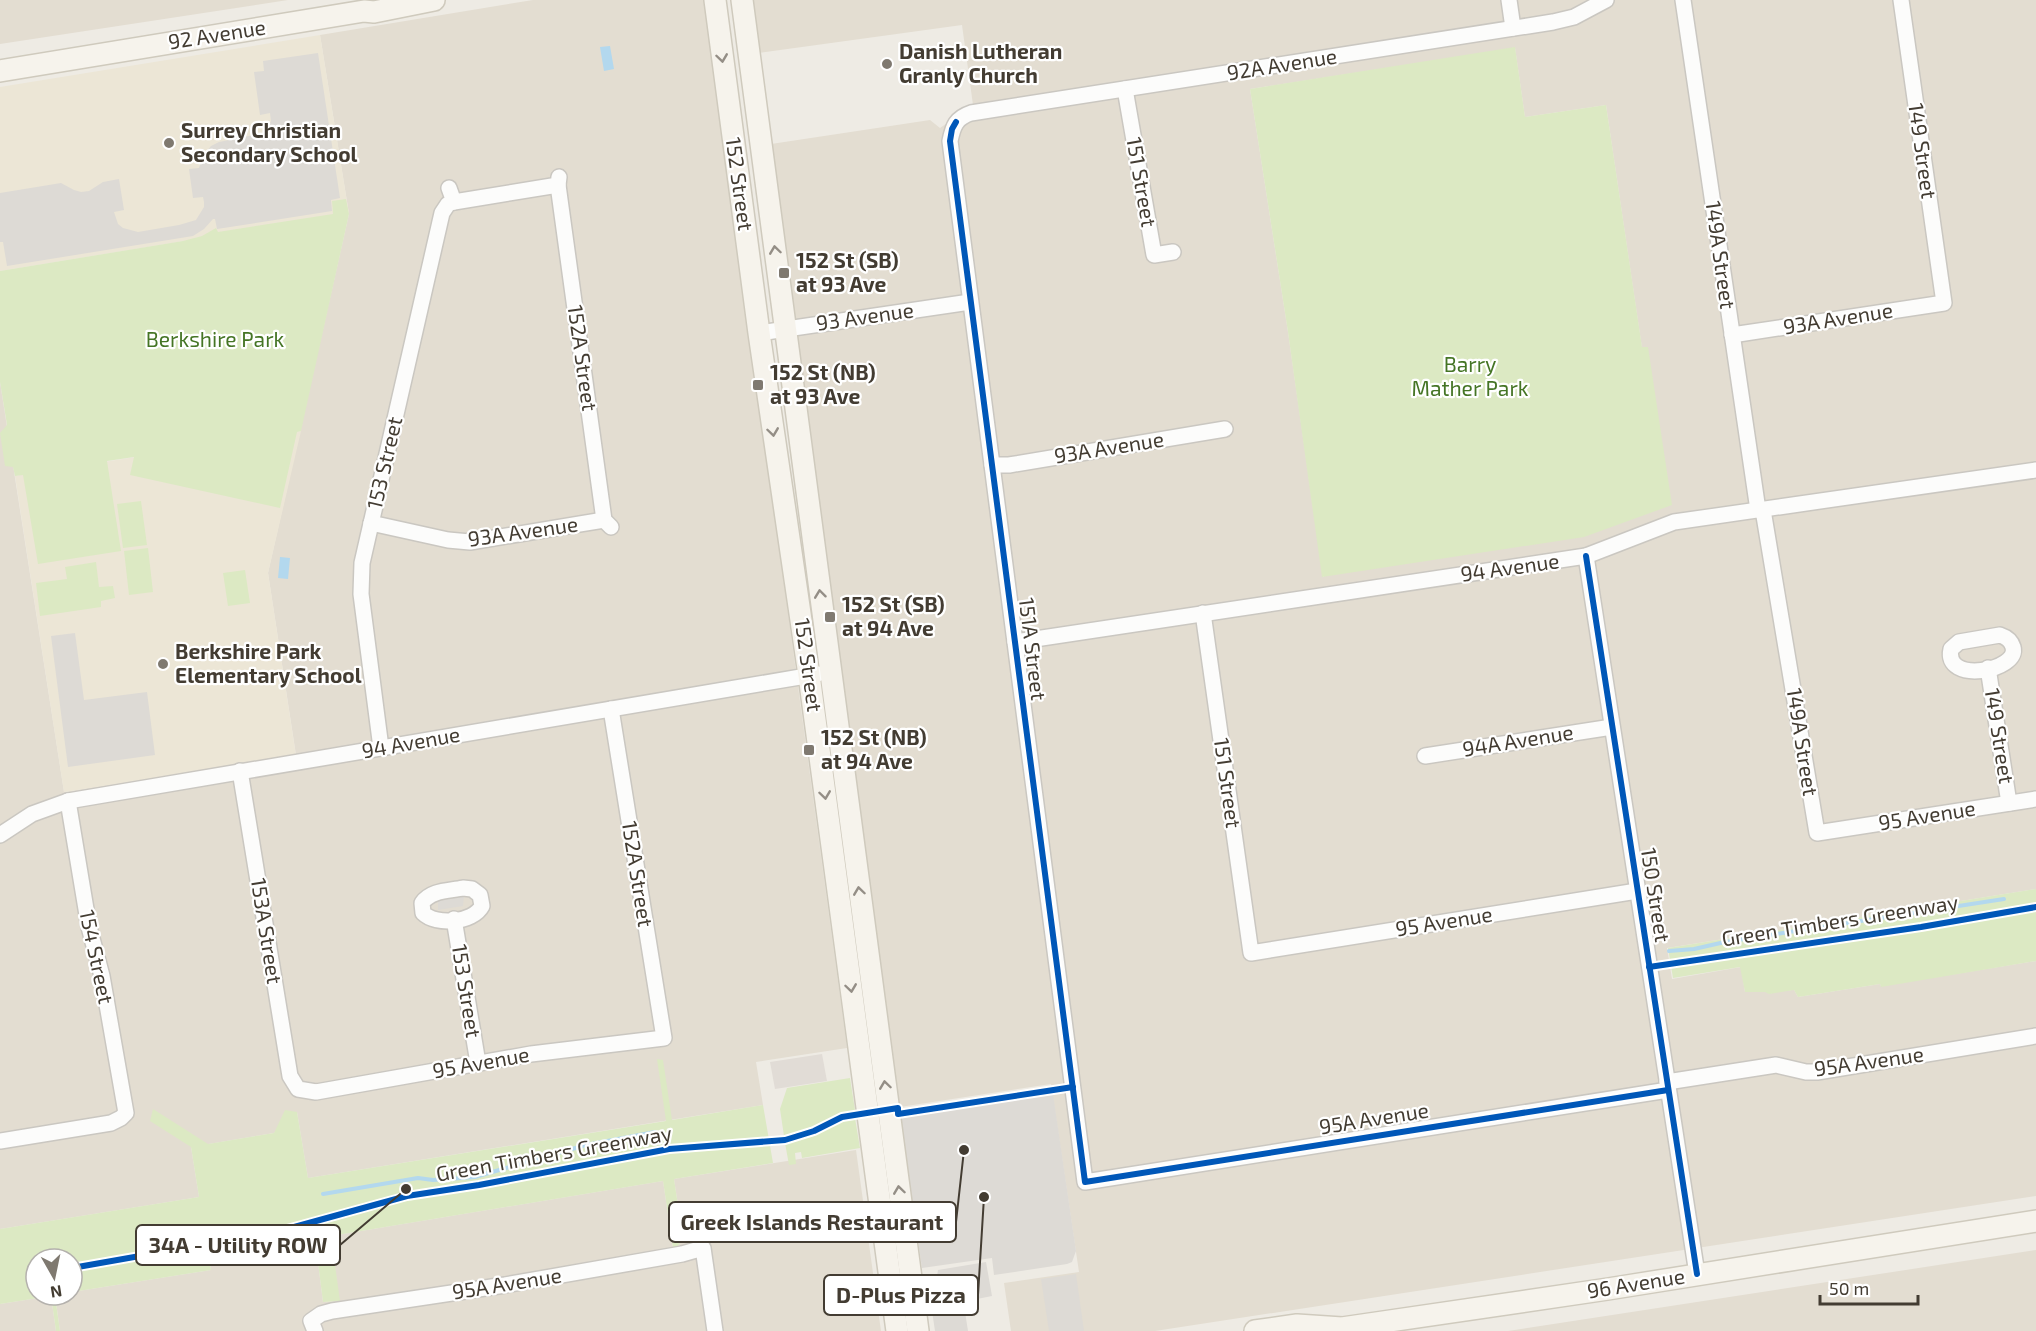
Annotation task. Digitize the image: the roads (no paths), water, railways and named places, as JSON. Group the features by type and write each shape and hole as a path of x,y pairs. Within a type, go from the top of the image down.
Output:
{"main road":[{"name":"152 Street","path":"715,0 759,333 820,674 893,1143 918,1331"},
{"name":"152 Street","path":"742,0 785,329 870,1131 897,1331"},
{"name":"92 Avenue","path":"0,70 364,11 374,12 424,1"},
{"path":"870,1131 887,1143 893,1143"},
{"name":"96 Avenue","path":"1254,1331 1297,1325 1339,1330 2036,1221"}],"street":[{"path":"1509,0 1513,28"},
{"name":"92A Avenue","path":"956,122 971,113 1564,20 1606,0"},
{"name":"149A Street","path":"1683,0 1760,510 1817,833"},
{"name":"149 Street","path":"1901,0 1944,303"},
{"name":"151 Street","path":"1125,89 1154,255 1173,252"},
{"name":"151A Street","path":"956,122 950,141 1085,1182"},
{"name":"153 Street","path":"381,748 360,579 442,213 451,195 558,181"},
{"name":"152A Street","path":"558,181 608,523"},
{"name":"93 Avenue","path":"759,333 970,302"},
{"name":"93A Avenue","path":"1732,335 1944,303"},
{"name":"93A Avenue","path":"992,465 1009,465 1225,429"},
{"name":"94 Avenue","path":"1015,642 1586,556 1674,522 2036,470"},
{"name":"93A Avenue","path":"371,523 448,540 470,542 608,523"},
{"name":"150 Street","path":"1586,556 1697,1274"},
{"name":"151 Street","path":"1203,613 1251,953"},
{"name":"149 Street","path":"1988,668 2009,803"},
{"name":"94 Avenue","path":"0,835 32,814 68,801 820,674"},
{"name":"152A Street","path":"610,709 664,1038"},
{"name":"94A Avenue","path":"1425,756 1612,727"},
{"name":"153A Street","path":"240,771 290,1076 298,1089"},
{"name":"95 Avenue","path":"1817,833 2036,799"},
{"name":"154 Street","path":"0,1142 111,1123 122,1118 126,1113 102,976 89,927 68,801"},
{"name":"95 Avenue","path":"1251,953 1637,891"},
{"name":"153 Street","path":"454,920 478,1063"},
{"name":"95A Avenue","path":"1085,1182 1668,1086 1776,1065 1806,1072 1817,1072 2036,1036"},
{"name":"95 Avenue","path":"298,1089 316,1092 531,1054 664,1038"},
{"name":"95A Avenue","path":"313,1326 321,1314 332,1311 505,1285 682,1254 703,1248 715,1331"}],"water":[{"path":"610,46 614,69 604,71 600,47"},
{"path":"280,557 290,558 288,579 278,578"}],"waterway":[{"path":"1669,951 1694,949 1725,942 2004,899"},
{"path":"323,1194 418,1178 433,1180 475,1177 586,1145 655,1132"}],"place":[{"name":"Danish Lutheran Granly Church","path":"887,64"},
{"name":"Surrey Christian Secondary School","path":"169,143"},
{"name":"152 St (SB) at 93 Ave","path":"784,273"},
{"name":"152 St (NB) at 93 Ave","path":"758,385"},
{"name":"152 St (SB) at 94 Ave","path":"830,617"},
{"name":"Berkshire Park Elementary School","path":"163,664"},
{"name":"152 St (NB) at 94 Ave","path":"809,750"},
{"name":"Greek Islands Restaurant","path":"964,1150"},
{"name":"34A - Utility ROW","path":"406,1189"},
{"name":"D-Plus Pizza","path":"984,1197"}],"park label":[{"name":"Berkshire Park","path":"215,340"},
{"name":"Barry Mather Park","path":"1470,377"}]}
